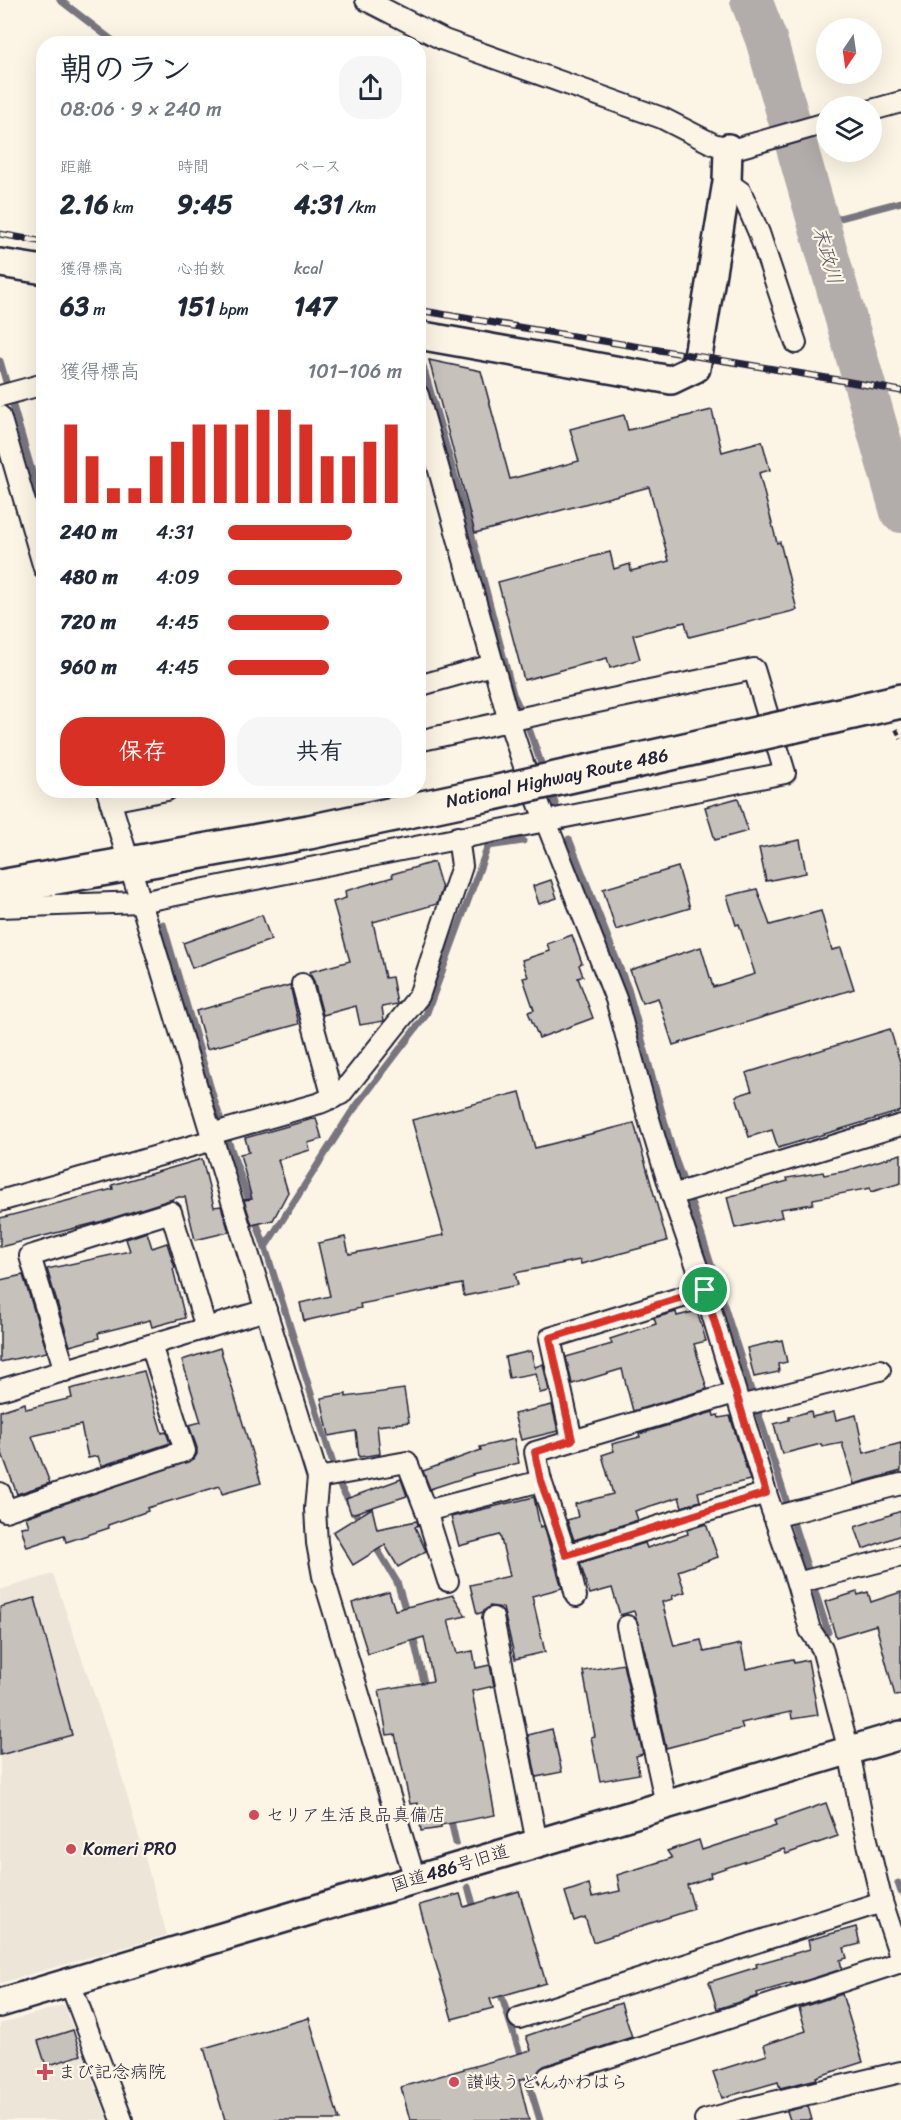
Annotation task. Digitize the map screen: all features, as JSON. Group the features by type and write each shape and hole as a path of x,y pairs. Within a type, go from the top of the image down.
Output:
{"highway":[{"name":"National Highway Route 486","path":"0,887 309,832 901,701"}],"street":[{"path":"366,0 444,40 662,118 713,144 728,148 756,143 816,126"},
{"path":"882,107 901,102"},
{"path":"426,336 671,380 696,368 727,182 728,148"},
{"path":"727,182 741,192 759,233 796,342"},
{"path":"0,263 36,269"},
{"path":"6,394 36,386"},
{"path":"0,416 36,540"},
{"path":"426,424 492,665 519,718 524,766 616,999 682,1192 705,1290 746,1401 766,1493 785,1514 807,1580 810,1630 822,1648 849,1751 882,1902 901,1961 549,2077"},
{"path":"426,684 492,665"},
{"path":"0,907 141,902 785,773 754,669 426,739"},
{"path":"109,798 218,1134 266,1310 330,1476 315,1509 317,1543 323,1576 416,1878"},
{"path":"0,1201 320,1103 341,1094 419,996 462,866 458,837"},
{"path":"302,984 333,1098"},
{"path":"682,1192 901,1125"},
{"path":"65,1371 30,1256 171,1212 206,1328"},
{"path":"572,1440 550,1338 705,1290"},
{"path":"0,1390 266,1310"},
{"path":"0,1493 5,1511 185,1451 151,1345"},
{"path":"576,1596 566,1555 541,1481 535,1452 572,1440 880,1370"},
{"path":"330,1476 407,1462 426,1511 448,1581"},
{"path":"426,1511 541,1481"},
{"path":"785,1514 901,1484"},
{"path":"566,1555 766,1493"},
{"path":"807,1580 901,1556"},
{"path":"493,1618 537,1843"},
{"path":"627,1626 666,1804"},
{"name":"国道486号旧道","path":"0,2003 901,1735"},
{"path":"519,2018 882,1902"},
{"path":"70,1983 122,2120"},
{"path":"705,2120 750,2114 901,2072"}],"shaded area":[{"name":"Komeri PRO","path":"53,1574 118,1764 167,1935 0,1983 0,1590"},
{"name":"まび記念病院","path":"64,2005 108,2120 0,2120 0,2024"}],"building":[{"path":"429,360 481,371 510,479 579,461 570,429 624,415 628,430 712,410 722,452 762,441 770,470 759,473 797,610 689,637 685,622 633,635 640,659 610,668 607,658 524,680 498,582 610,552 614,569 630,564 631,571 669,561 649,487 475,533"},
{"path":"738,798 748,831 715,840 705,807"},
{"path":"800,840 806,873 766,881 759,848"},
{"path":"434,862 442,889 437,904 373,922 385,978 392,977 397,1004 382,1007 384,1021 360,1025 356,1006 323,1015 314,981 309,972 350,961 333,902 346,898 345,891"},
{"path":"678,867 690,908 616,930 603,889"},
{"path":"551,880 557,898 539,904 533,886"},
{"path":"757,889 770,925 821,911 832,950 841,948 854,989 673,1045 658,998 642,1003 630,970 701,947 713,987 755,974 739,924 736,925 727,896"},
{"path":"262,915 271,940 192,968 183,943"},
{"path":"572,935 582,963 579,965 583,976 578,978 593,1018 539,1038 528,1012 534,1010 523,978 528,977 522,960 550,951 547,944"},
{"path":"290,985 299,1024 207,1049 196,1011"},
{"path":"890,1029 901,1065 901,1111 778,1148 772,1130 749,1137 736,1096 752,1091 746,1073"},
{"path":"520,1092 535,1148 634,1123 667,1241 581,1264 580,1260 515,1273 518,1285 464,1296 462,1284 360,1304 361,1308 304,1321 300,1303 330,1296 318,1243 345,1237 349,1254 444,1235 412,1120"},
{"path":"316,1118 322,1139 308,1143 310,1150 278,1160 288,1192 273,1220 252,1225 244,1200 252,1199 240,1154 249,1152 245,1138"},
{"path":"901,1154 901,1183 871,1192 870,1188 813,1199 813,1204 780,1209 782,1217 735,1228 727,1197 788,1181 787,1178 846,1171"},
{"path":"202,1159 214,1207 221,1206 229,1232 195,1240 185,1197 179,1197 103,1221 0,1247 0,1218 113,1189 112,1185"},
{"path":"147,1232 152,1248 167,1243 175,1268 173,1269 185,1318 152,1327 150,1320 98,1333 99,1338 70,1346 47,1269 130,1251 126,1239"},
{"path":"23,1275 47,1352 0,1362 0,1280"},
{"path":"697,1311 706,1341 694,1344 707,1389 633,1411 622,1369 572,1384 566,1357 612,1344 610,1339 656,1324 654,1318 676,1312 677,1316"},
{"path":"782,1340 787,1362 778,1364 779,1372 754,1377 747,1348"},
{"path":"220,1348 261,1483 222,1494 220,1486 147,1508 148,1511 108,1525 109,1528 66,1542 64,1535 27,1547 21,1527 29,1526 26,1517 194,1459 197,1448 189,1425 201,1422 182,1360"},
{"path":"531,1351 535,1369 543,1364 549,1391 540,1393 536,1373 509,1378 505,1357"},
{"path":"144,1371 162,1433 166,1432 170,1443 101,1466 98,1456 88,1458 81,1425 32,1436 50,1483 17,1494 0,1448 0,1411 25,1403 26,1409 72,1398 70,1389"},
{"path":"404,1389 409,1422 377,1426 380,1454 359,1457 356,1431 329,1436 321,1398"},
{"path":"552,1405 558,1431 521,1440 514,1414"},
{"path":"811,1411 812,1417 834,1412 836,1420 856,1415 864,1453 901,1443 901,1471 854,1484 842,1443 822,1447 821,1444 782,1454 774,1424"},
{"path":"713,1412 714,1416 718,1415 719,1418 730,1416 750,1480 698,1492 700,1501 682,1507 679,1497 635,1511 638,1520 574,1540 567,1520 578,1517 575,1504 613,1494 602,1455 614,1451 612,1444"},
{"path":"514,1439 519,1463 472,1474 430,1489 423,1471 481,1450 480,1447"},
{"path":"401,1479 407,1496 351,1514 346,1499"},
{"path":"534,1497 540,1527 544,1526 562,1588 532,1596 545,1652 515,1659 503,1608 490,1606 477,1614 470,1585 510,1576 500,1535 459,1546 451,1517"},
{"path":"372,1508 377,1529 417,1521 418,1525 415,1527 426,1551 398,1567 385,1545 353,1565 333,1532"},
{"path":"901,1511 901,1535 863,1549 855,1527"},
{"path":"706,1524 718,1557 678,1571 685,1592 662,1602 674,1646 701,1640 704,1652 741,1644 746,1669 793,1659 794,1663 808,1660 818,1715 792,1719 791,1712 741,1723 743,1728 666,1748 634,1611 620,1615 612,1588 590,1594 580,1563 645,1543 647,1548 688,1534 687,1530"},
{"path":"389,1592 395,1610 453,1595 466,1616 448,1620 457,1654 473,1651 476,1668 490,1665 494,1686 472,1691 495,1815 421,1831 418,1803 410,1804 395,1734 387,1735 379,1690 433,1681 424,1637 368,1654 352,1603"},
{"path":"857,1592 858,1595 868,1592 871,1602 901,1592 901,1695 895,1696 876,1625 836,1637 825,1602"},
{"path":"35,1598 72,1735 0,1755 0,1607"},
{"path":"623,1664 643,1754 636,1756 639,1774 600,1781 591,1737 595,1736 583,1671"},
{"path":"552,1729 562,1772 536,1777 528,1735"},
{"path":"826,1803 838,1836 786,1854 784,1849 710,1873 711,1877 687,1885 694,1909 593,1942 585,1917 574,1921 565,1892 589,1884 592,1897 620,1891 617,1875 672,1858 667,1851 699,1840 702,1850 776,1826 774,1821"},
{"path":"519,1891 546,1983 490,1999 493,2008 452,2019 419,1905 460,1894 464,1907"},
{"path":"856,1927 860,1944 844,1948 847,1958 840,1960 842,1969 792,1985 792,1983 757,1993 758,1996 717,2009 709,1982 757,1967 756,1964 810,1949 808,1940"},
{"path":"842,1994 863,2062 816,2077 817,2079 780,2088 778,2082 722,2098 713,2072 767,2055 764,2045 806,2031 799,2008"},
{"path":"621,2003 632,2037 544,2066 537,2074 519,2080 529,2120 410,2120 401,2087 531,2050 526,2036"},
{"path":"309,2018 339,2120 225,2120 204,2048"},
{"path":"73,2030 81,2055 46,2066 38,2041"},
{"path":"808,2106 812,2120 790,2120 787,2111"}],"waterway":[{"path":"60,0 107,36"},
{"name":"末政川","path":"751,0 766,39 901,512"},
{"path":"817,224 901,202"},
{"path":"0,361 36,485"},
{"path":"426,376 470,529 513,694 528,726 544,772"},
{"path":"550,788 557,809"},
{"path":"569,839 628,989 674,1156 693,1208 828,1632"},
{"path":"265,1247 351,1113 426,1015 488,846 523,841"},
{"path":"163,924 215,1103 265,1247 340,1486 362,1524"},
{"path":"374,1544 397,1582 407,1615"},
{"path":"412,1632 426,1691"},
{"path":"450,1816 456,1843"},
{"path":"898,1883 901,1892"},
{"path":"468,1887 475,1911"},
{"path":"499,1988 522,2060"},
{"path":"525,2071 540,2120"}],"railway":[{"path":"0,234 36,241"},
{"path":"426,311 901,391"}],"place":[{"name":"セリア生活良品真備店","path":"254,1815"},
{"name":"Komeri PRO","path":"71,1849"},
{"name":"まび記念病院","path":"45,2072"},
{"name":"讃岐うどんかわはら","path":"454,2082"}],"route":[{"path":"705,1290 766,1493 566,1555 541,1481 535,1452 572,1440 550,1338 705,1290"}]}
